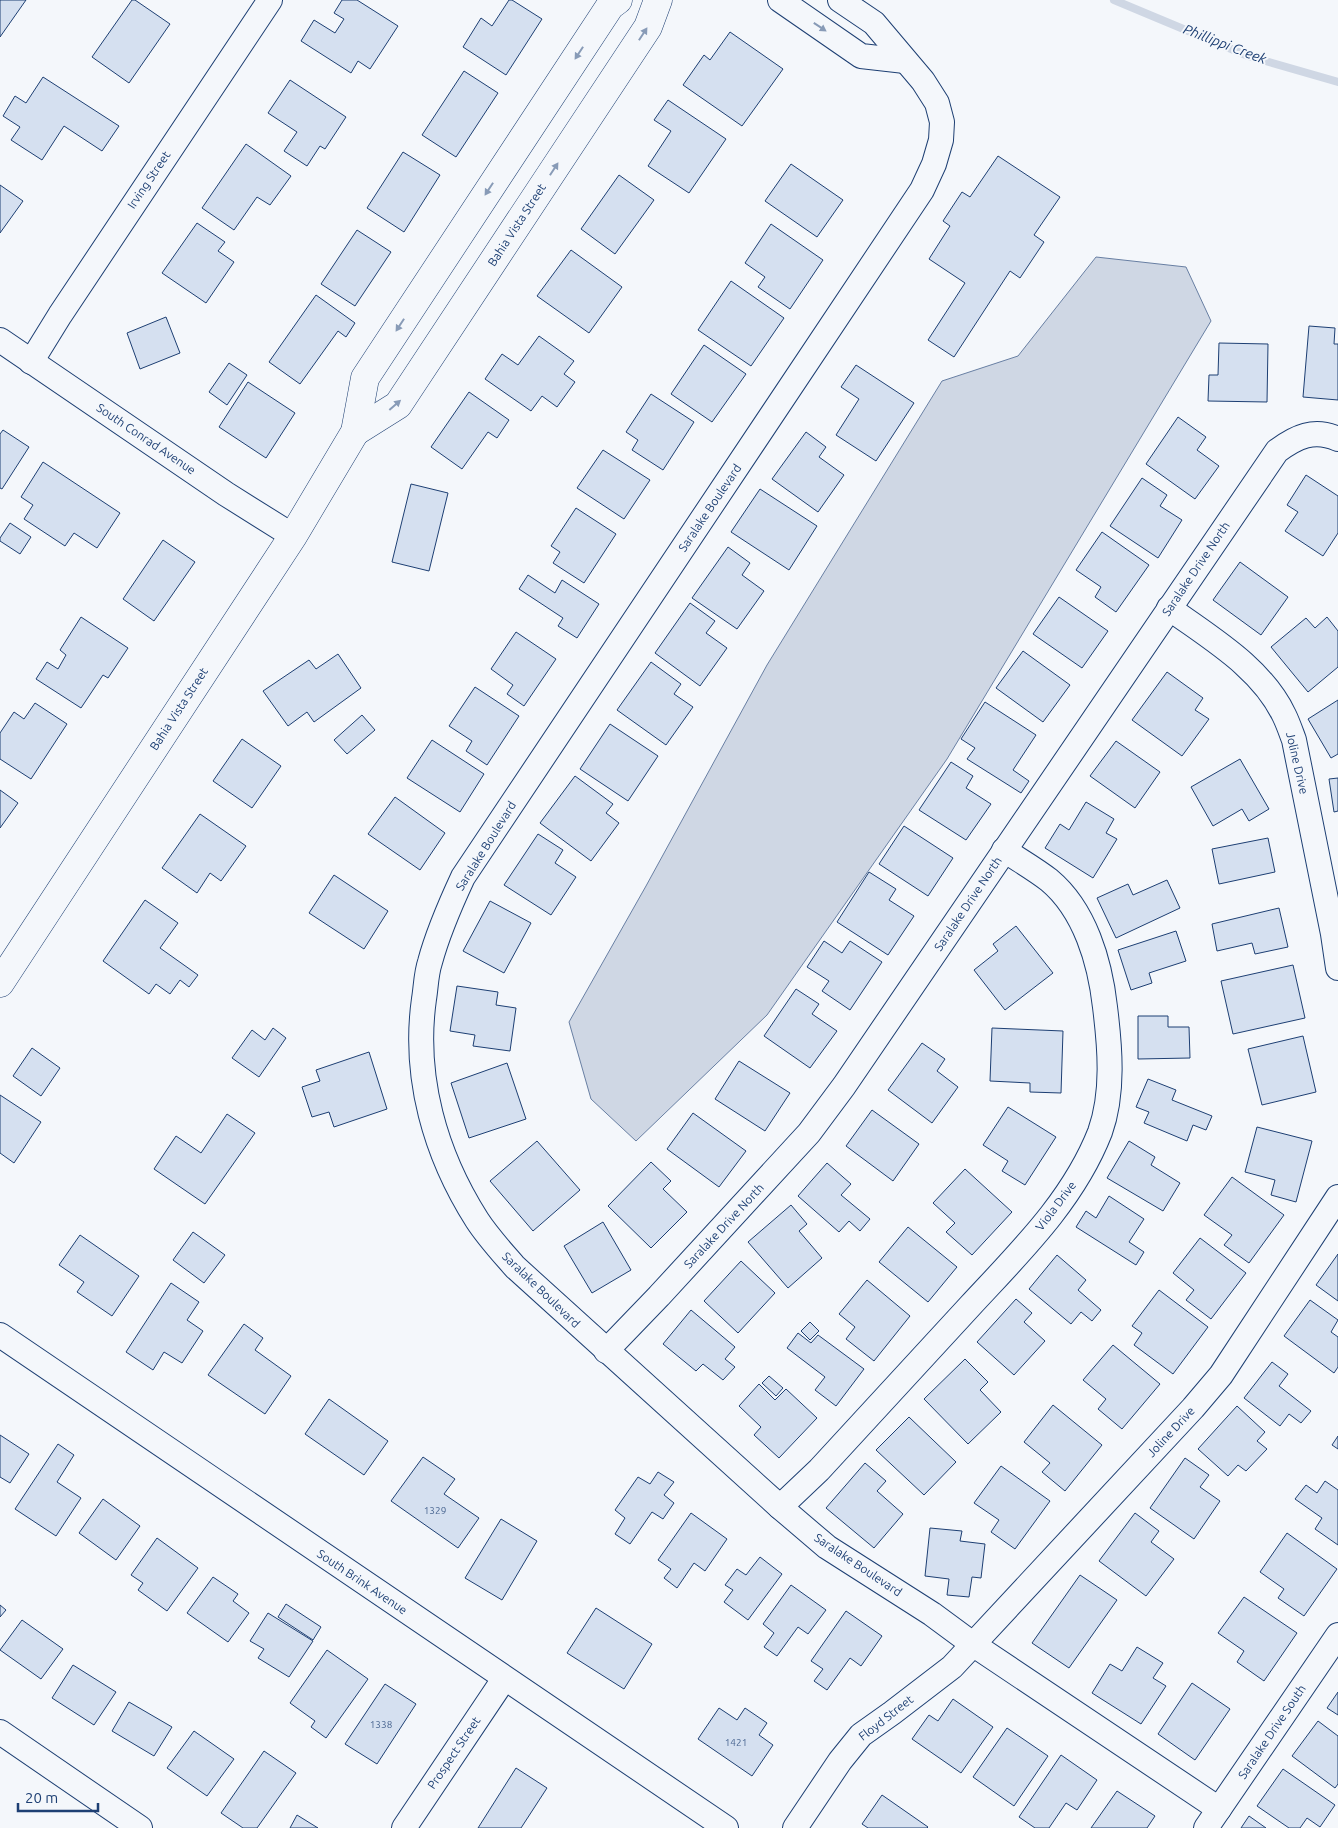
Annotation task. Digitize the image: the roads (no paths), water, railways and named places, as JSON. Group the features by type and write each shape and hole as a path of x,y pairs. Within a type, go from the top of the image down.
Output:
{"street":[{"name":"Irving Street","path":"31,362 60,315 270,0"},
{"name":"Bahia Vista Street","path":"0,982 293,536 355,432 365,378 610,6 618,0"},
{"name":"Bahia Vista Street","path":"355,432 398,405 648,27 658,0"},
{"path":"780,0 861,56 905,62"},
{"name":"Saralake Boulevard","path":"840,0 874,23 923,81 937,103 942,122 942,140 934,164 922,190 463,877 443,920 429,964 421,1024 424,1084 430,1112 448,1166 477,1220 515,1267 780,1508 827,1547 932,1614 1212,1819"},
{"name":"South Conrad Avenue","path":"0,340 226,494 293,536"},
{"name":"Saralake Drive North","path":"606,1351 809,1133 850,1078 1277,451 1292,439 1300,436 1319,434 1338,439"},
{"name":"Joline Drive","path":"1169,608 1236,657 1255,674 1267,688 1284,715 1294,740 1338,968"},
{"name":"Viola Drive","path":"780,1508 819,1470 1042,1228 1076,1182 1100,1131 1108,1096 1109,1040 1103,992 1086,929 1075,910 1059,889 1048,879 1004,850"},
{"name":"Joline Drive","path":"974,1645 1193,1408 1221,1375 1338,1197"},
{"name":"South Brink Avenue","path":"0,1335 726,1828"},
{"name":"Saralake Drive South","path":"1212,1819 1338,1635"},
{"name":"Floyd Street","path":"795,1828 840,1761 861,1735 892,1714 952,1667 974,1645"},
{"name":"Prospect Street","path":"404,1828 504,1679"},
{"path":"0,1732 140,1828"}],"waterway":[{"name":"Phillippi Creek","path":"1114,0 1248,56 1338,82"}]}
